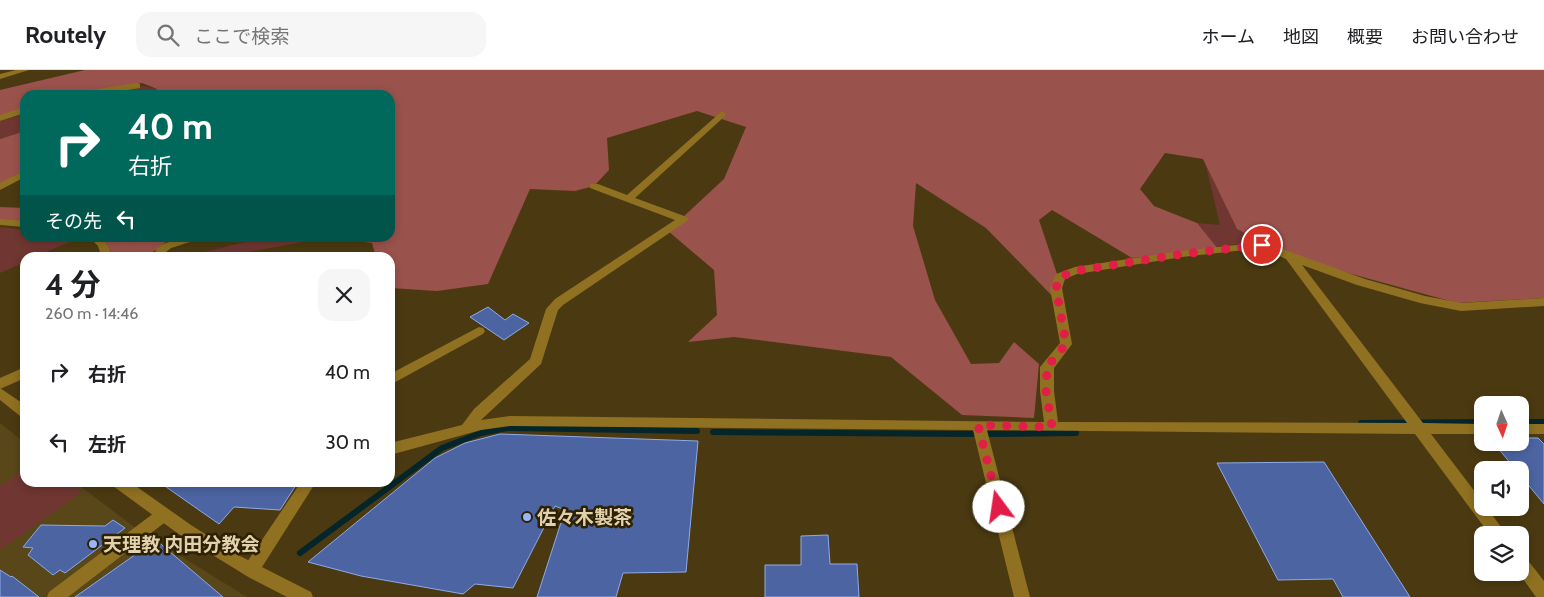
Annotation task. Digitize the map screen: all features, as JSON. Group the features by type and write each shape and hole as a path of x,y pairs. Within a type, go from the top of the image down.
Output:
{"street":[{"path":"0,77 25,70"},
{"path":"112,90 137,86"},
{"path":"0,118 20,112"},
{"path":"628,199 722,114"},
{"path":"0,187 20,176"},
{"path":"467,428 479,413 536,361 552,309 559,302 683,219 594,186"},
{"path":"0,222 20,224"},
{"path":"160,252 160,250 167,246 180,242"},
{"path":"1052,427 1046,391 1047,367 1066,344 1056,288 1060,277 1075,271 1182,254 1262,245 1361,282 1424,300 1461,307 1544,302"},
{"path":"1290,257 1492,526"},
{"path":"395,377 479,332"},
{"path":"0,384 20,374"},
{"path":"0,393 20,408"},
{"path":"395,449 467,428 510,421 1052,427 1474,429"},
{"path":"978,425 1022,597"},
{"path":"1529,429 1544,429"},
{"path":"125,487 163,515 251,570 305,597"},
{"path":"251,570 306,487"},
{"path":"55,597 163,515"},
{"path":"1529,575 1544,594"}],"shaded area":[{"path":"85,70 1544,70 1544,298 1457,303 1290,257 1237,229 1203,159 1165,153 1140,189 1154,206 1197,223 1219,250 1132,258 1052,210 1039,220 1059,280 1059,303 986,228 916,183 913,226 935,300 971,364 999,363 1014,342 1039,364 1034,418 962,415 891,357 734,337 688,342 717,315 714,270 668,231 724,179 746,127 697,111 607,138 609,170 594,186 575,191 530,189 488,284 437,291 395,288 395,252 375,252 372,243 365,242 395,242 395,90 157,90 142,83 104,90 20,90 20,111 0,116 0,90"},
{"path":"144,86 157,89 157,90 120,90"},
{"path":"20,115 20,133 0,139 0,121"},
{"path":"20,133 20,173 0,184 0,139"},
{"path":"1205,162 1237,229 1259,241 1216,247 1197,223 1220,225"},
{"path":"0,207 20,208 20,222 0,220"},
{"path":"0,227 20,229 20,242 69,242 46,252 20,252 20,264 0,273"},
{"path":"105,242 166,242 153,252 111,252"},
{"path":"245,242 303,242 248,252 204,252"},
{"path":"0,423 20,439 20,487 81,487 137,529 247,597 0,597"},
{"path":"20,472 20,487 73,487 82,492 0,550 0,486"}],"building":[{"path":"488,307 505,320 513,314 529,323 504,340 470,317"},
{"name":"佐々木製茶","path":"500,434 698,441 686,572 623,573 616,597 537,597 565,510 555,506 513,588 475,584 463,594 361,576 308,562 435,458 465,443"},
{"path":"1529,438 1538,438 1544,444 1544,504 1529,486 1529,461 1509,461 1500,451 1529,451"},
{"path":"1324,462 1410,597 1343,597 1333,579 1278,580 1217,463"},
{"path":"166,487 295,487 280,510 234,507 219,524"},
{"path":"113,520 125,528 65,573 60,570 53,575 28,555 33,548 23,547 41,525 105,526"},
{"path":"828,535 830,564 857,564 859,597 765,597 765,565 801,565 801,536"},
{"path":"156,540 223,597 75,597"},
{"path":"0,570 12,576 39,597 0,597"}],"waterway":[{"path":"1361,423 1474,422"},
{"path":"1529,422 1544,422"},
{"path":"395,483 442,448 481,433 507,428 697,431"},
{"path":"713,432 972,434"},
{"path":"988,434 1076,433"},
{"path":"300,553 389,487"}],"place":[{"name":"佐々木製茶","path":"527,517"},
{"name":"天理教 内田分教会","path":"93,544"}],"route":[{"path":"999,507 978,425 1052,427 1046,391 1047,367 1057,352 1066,344 1056,288 1060,277 1075,271 1182,254 1262,245"}]}
